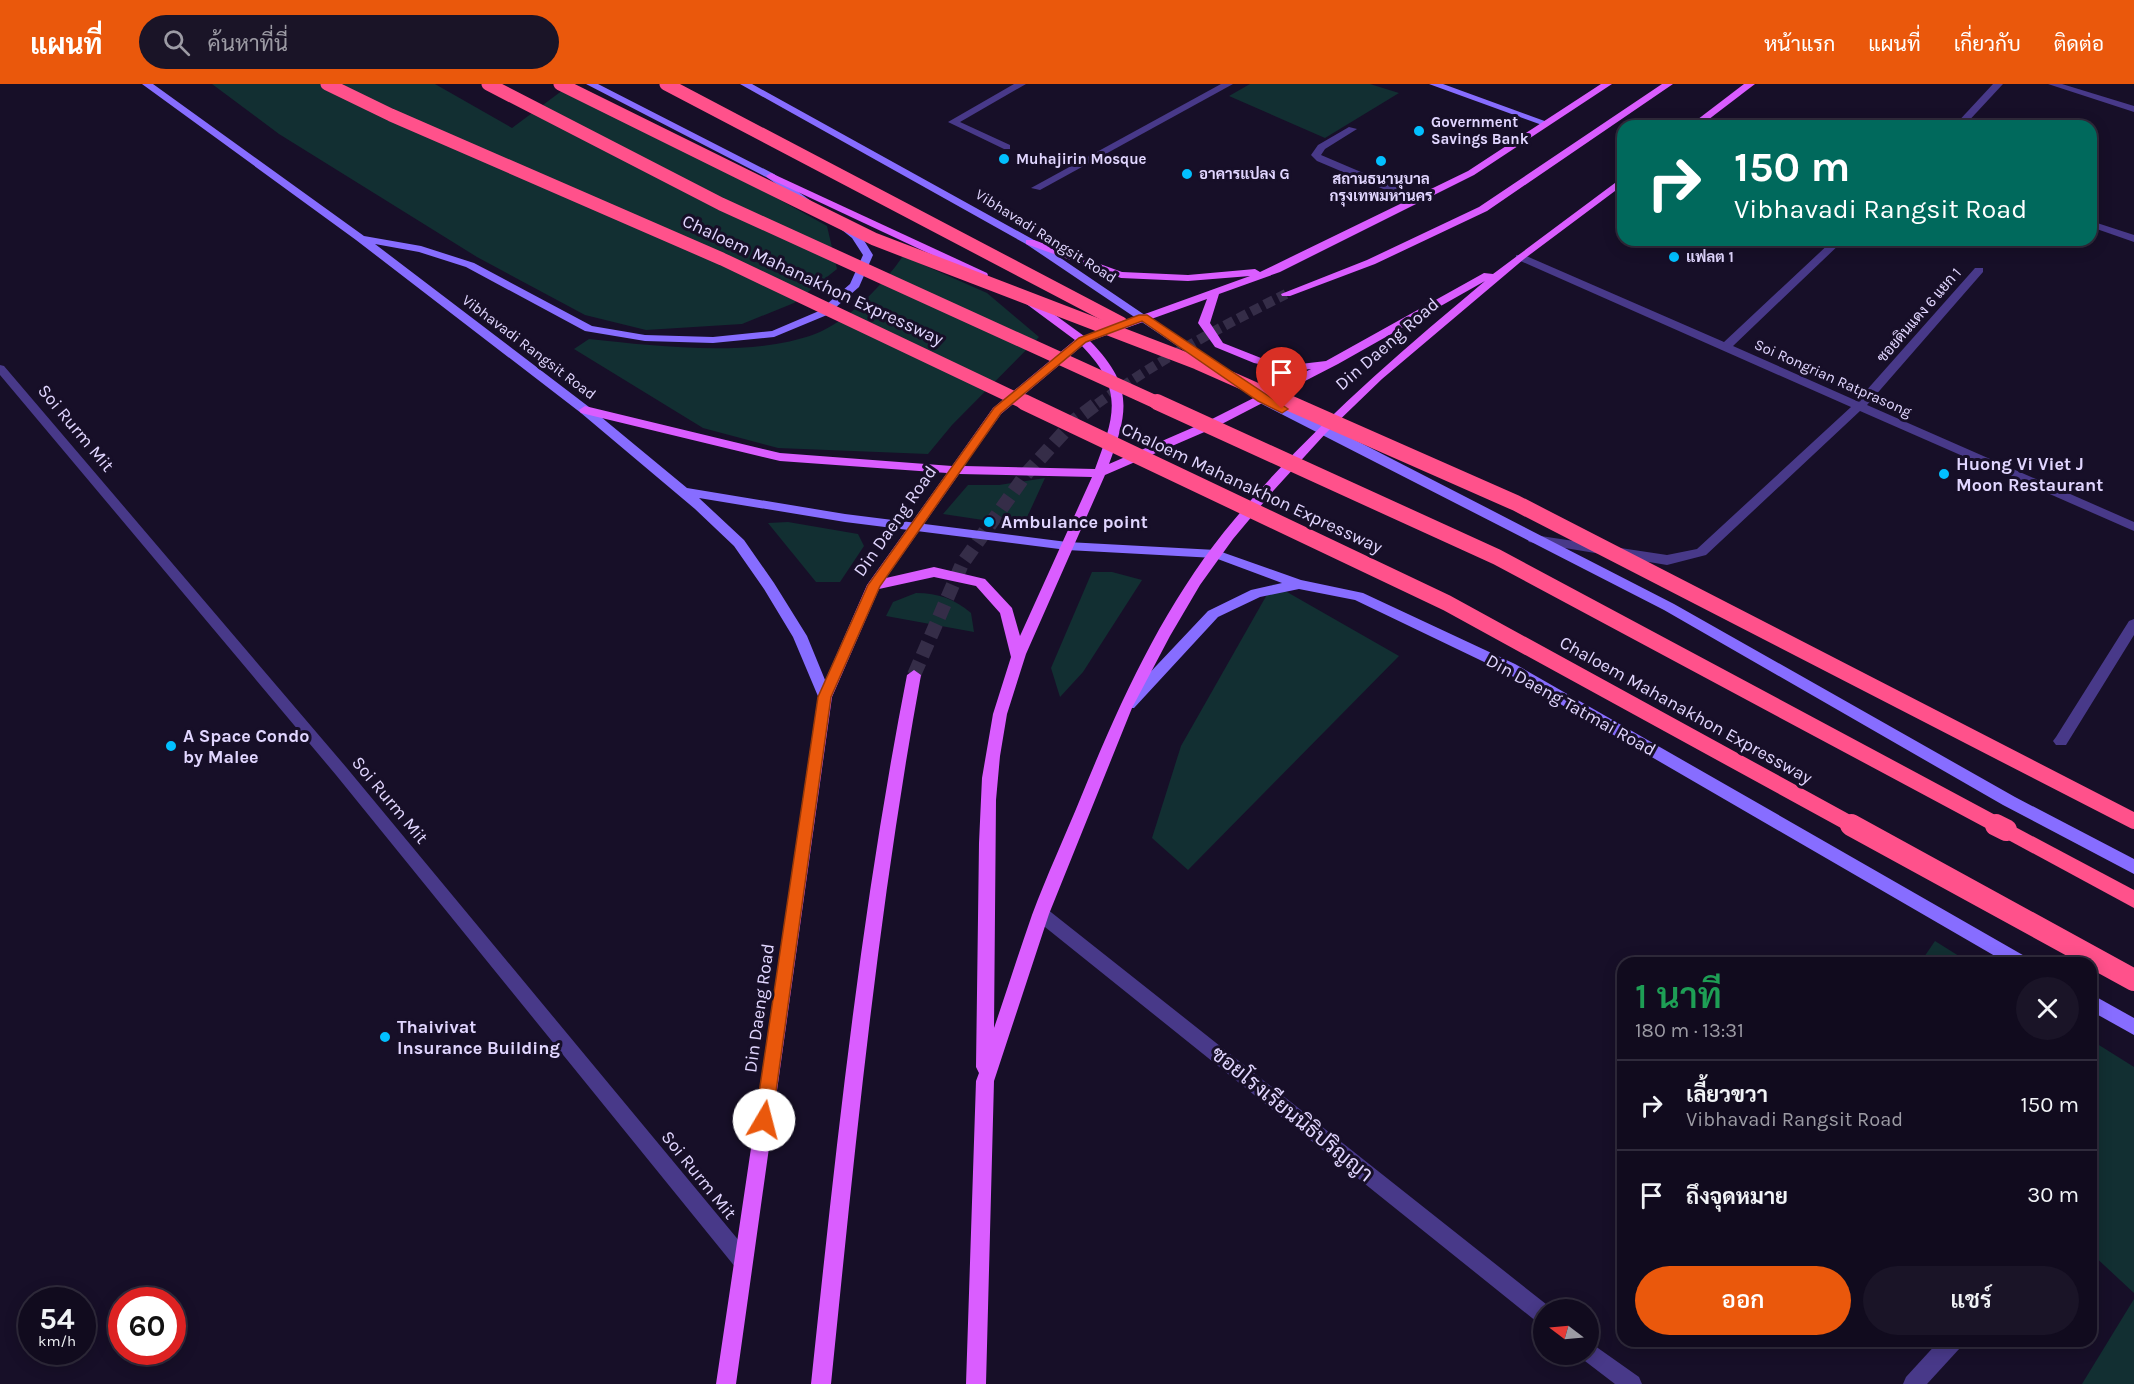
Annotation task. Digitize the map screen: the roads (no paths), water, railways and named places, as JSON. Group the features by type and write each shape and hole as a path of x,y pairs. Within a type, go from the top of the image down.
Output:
{"highway":[{"name":"Chaloem Mahanakhon Expressway","path":"327,84 391,115 722,260 1447,603 2092,957"},
{"name":"Chaloem Mahanakhon Expressway","path":"488,84 721,204 1497,557 2134,900"},
{"path":"560,84 874,240 1197,363 1516,503 2134,821"},
{"path":"666,84 1197,363"},
{"name":"Chaloem Mahanakhon Expressway","path":"2097,960 2134,980"}],"main road":[{"name":"Vibhavadi Rangsit Road","path":"147,84 360,238 585,410 685,492 739,543 769,586 800,636 825,697"},
{"path":"591,84 771,176 1013,290 1082,340 1102,359 1114,379 1119,404 1115,428 1099,473 1018,658 1000,713 990,781 987,845 985,1081"},
{"name":"Vibhavadi Rangsit Road","path":"745,84 1030,242 1262,399 1322,430"},
{"path":"1434,84 1545,123"},
{"name":"Din Daeng Road","path":"726,1384 825,697 874,585 998,411 1082,340 1276,270 1471,173 1607,84"},
{"path":"1286,294 1371,262 1483,208 1668,84"},
{"path":"1702,120 1750,84"},
{"path":"360,238 421,249 471,265 589,329 645,338 701,340 774,334 823,313 855,285 868,255 856,236 771,176"},
{"name":"Din Daeng Road","path":"976,1384 985,1081 1041,914 1125,708 1163,635 1216,554 1269,487 1322,430 1378,377 1520,257 1617,184"},
{"path":"1030,242 1121,275 1188,278 1276,270"},
{"path":"585,410 780,457 956,470 1099,473 1212,424 1335,362 1520,257"},
{"path":"1214,293 1204,323 1219,345 1258,361 1292,368 1335,362"},
{"path":"1322,430 1669,607 2009,801 2134,867"},
{"path":"685,492 845,518 1067,546 1216,554 1299,584"},
{"path":"874,585 934,573 980,582 1007,611 1018,658"},
{"name":"Din Daeng Tatmai Road","path":"1125,708 1213,614 1256,594 1299,584 1358,596 1510,668 2012,957"},
{"path":"821,1384 874,900 893,776 914,675"},
{"path":"2097,1005 2134,1027"}],"street":[{"path":"1007,147 953,122 1021,84"},
{"path":"1036,188 1228,84"},
{"path":"1965,120 1998,84"},
{"path":"2053,84 2134,109"},
{"path":"1353,129 1321,147 1316,155 1320,159 1418,200"},
{"path":"2097,226 2134,239"},
{"path":"1726,347 1833,246"},
{"name":"Soi Rongrian Ratprasong","path":"1520,257 2134,527"},
{"name":"ซอยดินแดง 6 แยก 1","path":"1531,538 1667,560 1701,552 1859,406 1978,270"},
{"name":"Soi Rurm Mit","path":"0,368 341,771 670,1169 743,1261"},
{"path":"2061,741 2134,624"},
{"name":"ซอยโรงเรียนนิธิปริญญา","path":"1041,914 1533,1306"},
{"path":"1912,1384 1947,1347"},
{"path":"1599,1359 1632,1384"}],"tunnel":[{"path":"1097,404 1189,345 1286,294"},
{"path":"914,675 962,564 1026,474 1075,420 1099,402"}],"place":[{"name":"Government Savings Bank","path":"1419,131"},
{"name":"Muhajirin Mosque","path":"1004,159"},
{"name":"สถานธนานุบาล กรุงเทพมหานคร","path":"1381,161"},
{"name":"อาคารแปลง G","path":"1187,174"},
{"name":"แฟลต 1","path":"1674,257"},
{"name":"Huong Vi Viet J Moon Restaurant","path":"1944,474"},
{"name":"Ambulance point","path":"989,522"},
{"name":"A Space Condo by Malee","path":"171,746"},
{"name":"Thaivivat Insurance Building","path":"385,1037"}]}
